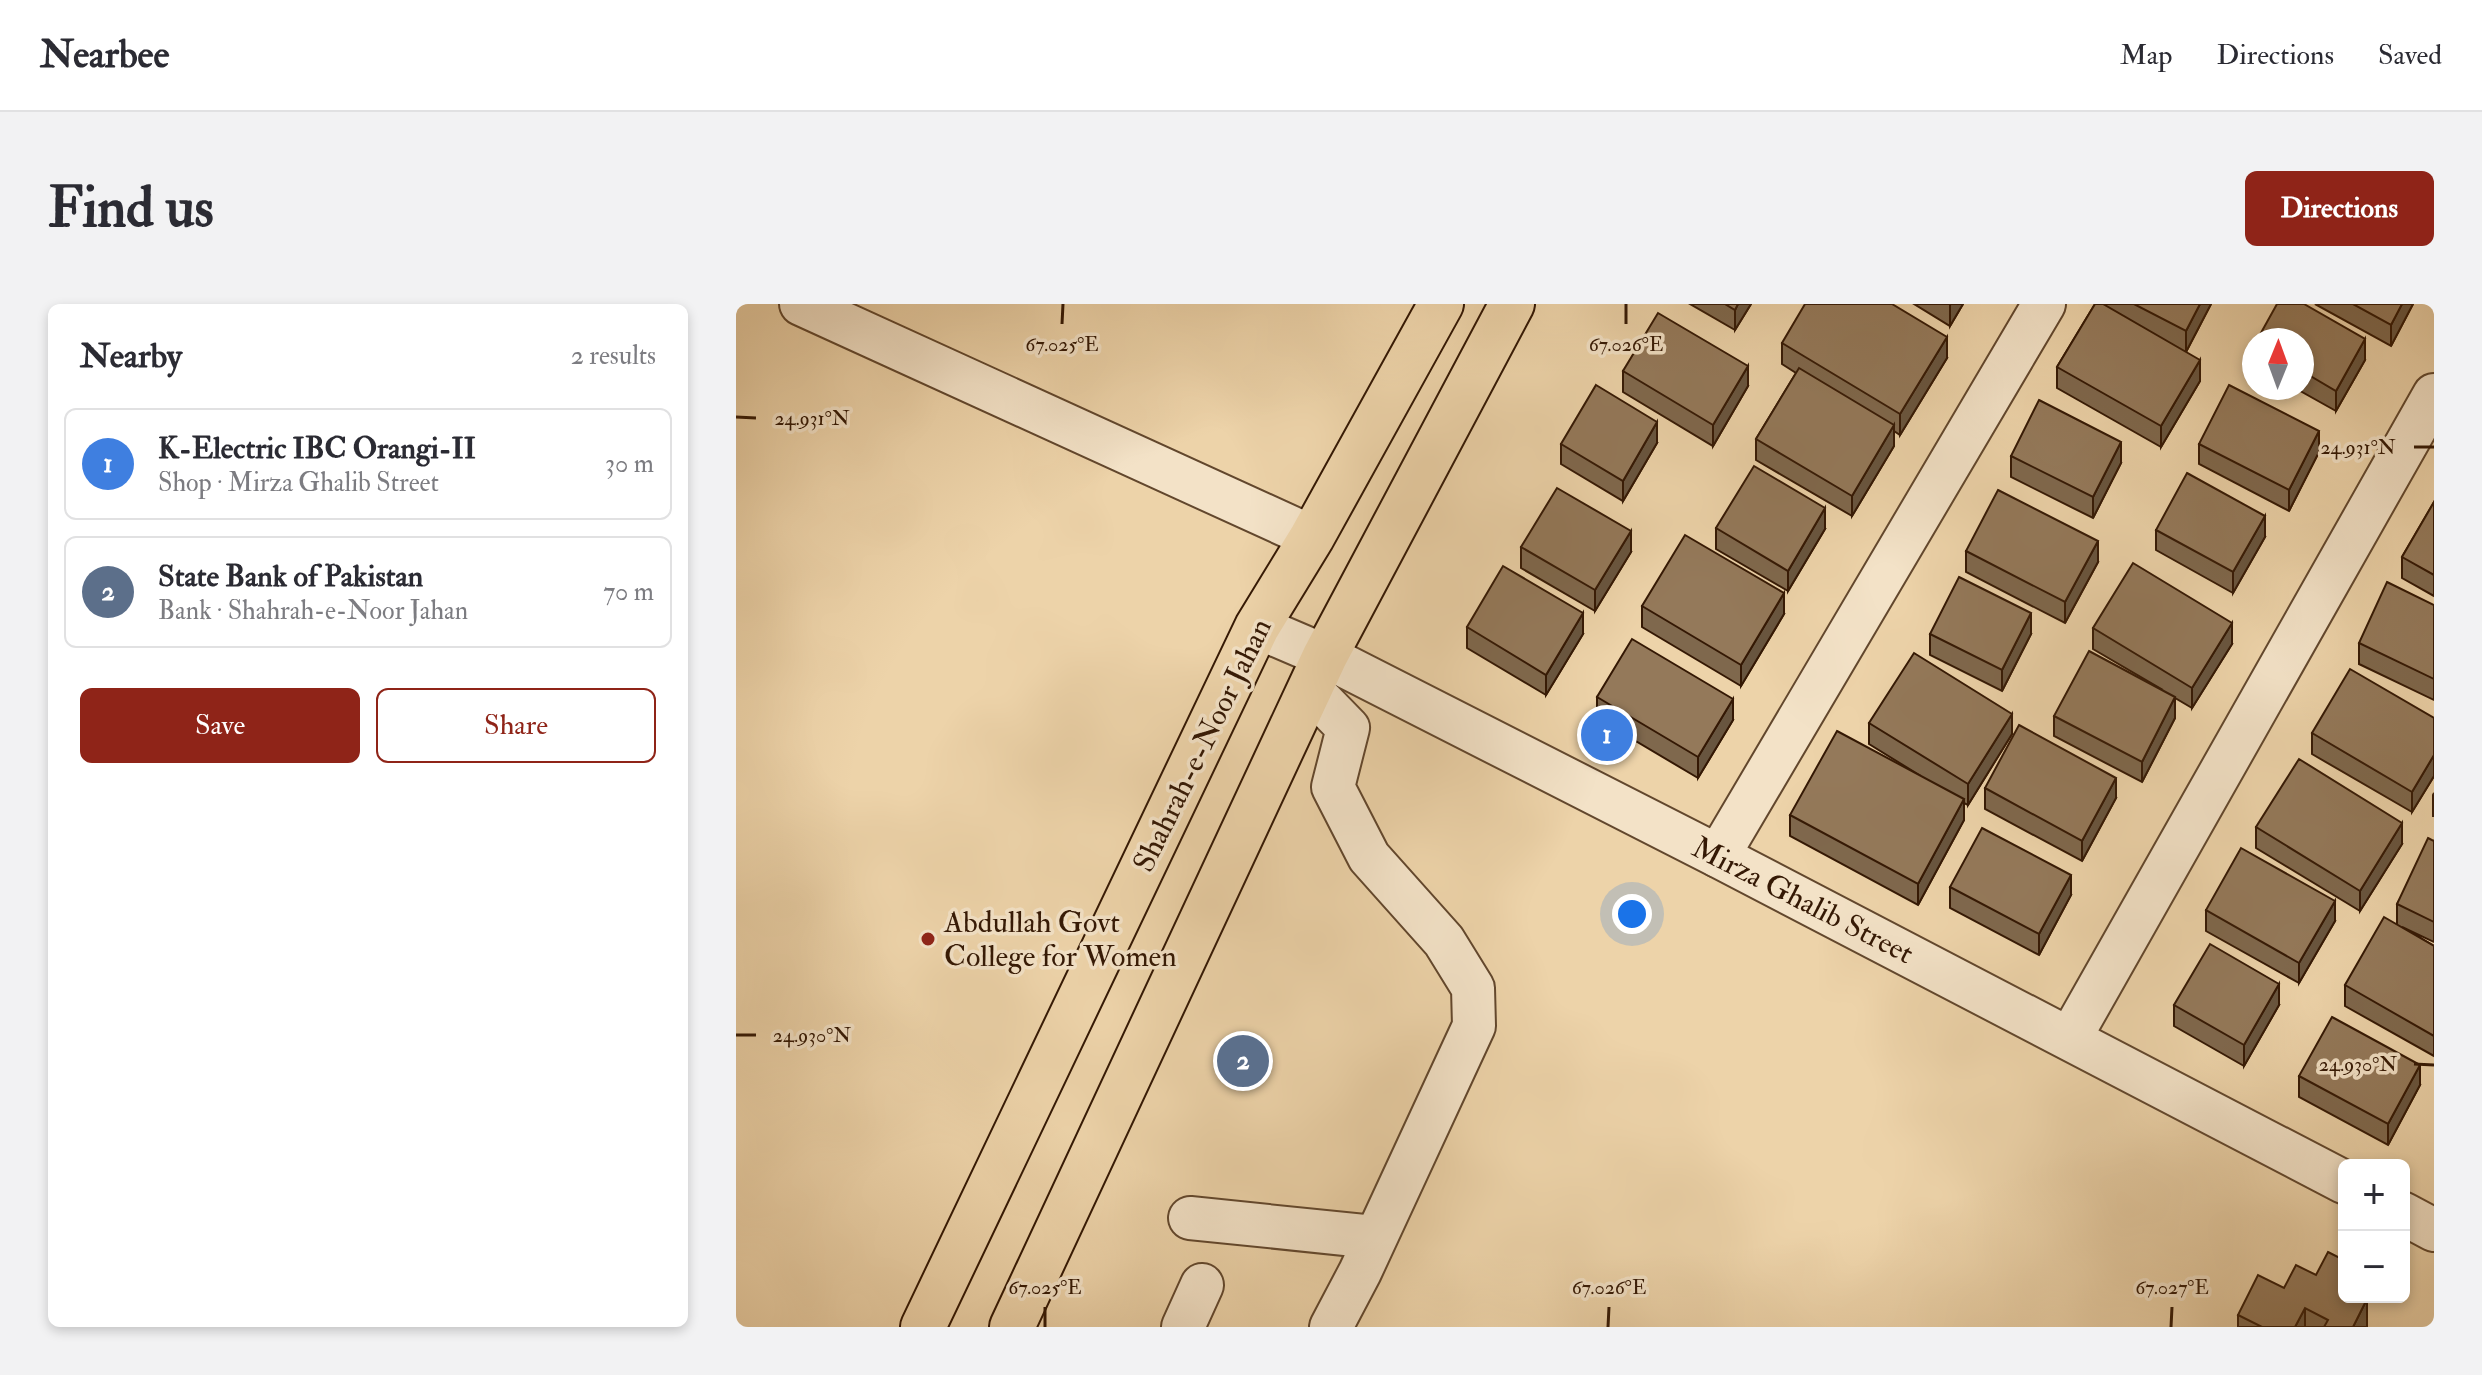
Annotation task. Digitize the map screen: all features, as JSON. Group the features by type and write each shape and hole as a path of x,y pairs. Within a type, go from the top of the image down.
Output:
{"main road":[{"name":"Shahrah-e-Noor Jahan","path":"923,1327 1257,627 1312,537 1441,304"},
{"path":"1012,1327 1318,672 1512,304"}],"street":[{"path":"801,304 1312,537"},
{"path":"1718,856 2044,304"},
{"path":"2070,1038 2434,395"},
{"name":"Mirza Ghalib Street","path":"1257,627 1318,672 1718,856 2338,1179"},
{"path":"1318,672 1348,728 1333,787 1369,857 1444,941 1473,988 1474,1026 1331,1327"},
{"path":"2410,1217 2434,1230"},
{"path":"1190,1218 1374,1237"},
{"path":"1183,1327 1202,1285"}],"building":[{"path":"1805,304 1892,304 1947,337 1900,414 1782,343"},
{"path":"2095,304 2103,304 2200,360 2161,426 2057,367"},
{"path":"2134,304 2200,304 2186,331"},
{"path":"2277,304 2304,304 2365,339 2336,391 2314,378 2314,328 2264,328"},
{"path":"2353,304 2402,304 2391,325"},
{"path":"1658,313 1748,366 1713,425 1623,371"},
{"path":"1799,368 1894,425 1852,496 1756,439"},
{"path":"1596,385 1657,422 1623,481 1561,444"},
{"path":"2229,385 2242,392 2242,400 2258,400 2319,431 2289,490 2199,444"},
{"path":"2039,400 2121,442 2093,497 2011,456"},
{"path":"1754,466 1825,508 1788,571 1716,528"},
{"path":"2187,473 2265,516 2233,572 2156,530"},
{"path":"1557,488 1631,531 1595,590 1521,547"},
{"path":"1998,490 2098,541 2065,602 1966,551"},
{"path":"2434,502 2434,575 2402,557"},
{"path":"1685,535 1784,593 1741,665 1642,606"},
{"path":"2133,563 2232,623 2192,688 2093,628"},
{"path":"1503,566 1583,613 1546,675 1467,627"},
{"path":"1959,577 2031,613 2002,670 1930,634"},
{"path":"2387,582 2434,605 2434,679 2359,643"},
{"path":"1632,639 1733,699 1698,757 1597,697"},
{"path":"2089,651 2175,697 2142,762 2054,716"},
{"path":"1914,653 2012,714 1968,784 1869,723"},
{"path":"2350,669 2434,718 2434,755 2412,792 2312,733"},
{"path":"2019,725 2116,778 2082,841 1985,788"},
{"path":"1837,731 1964,799 1918,884 1790,815"},
{"path":"2299,759 2402,823 2360,891 2256,827"},
{"path":"1982,828 2071,875 2039,934 1950,887"},
{"path":"2428,838 2434,841 2434,922 2397,904"},
{"path":"2241,848 2335,901 2299,963 2206,910"},
{"path":"2384,917 2434,946 2434,1036 2345,985"},
{"path":"2210,944 2279,984 2244,1045 2174,1005"},
{"path":"2332,1017 2420,1065 2388,1124 2299,1076"},
{"path":"2328,1252 2338,1257 2338,1303 2365,1303 2353,1327 2324,1327 2328,1320 2305,1308 2295,1327 2262,1327 2238,1315 2258,1275 2284,1288 2296,1265 2316,1275"}],"place":[{"name":"K-Electric IBC Orangi-II","path":"1607,735"},
{"name":"Abdullah Govt College for Women","path":"928,939"},
{"name":"State Bank of Pakistan","path":"1243,1061"}]}
